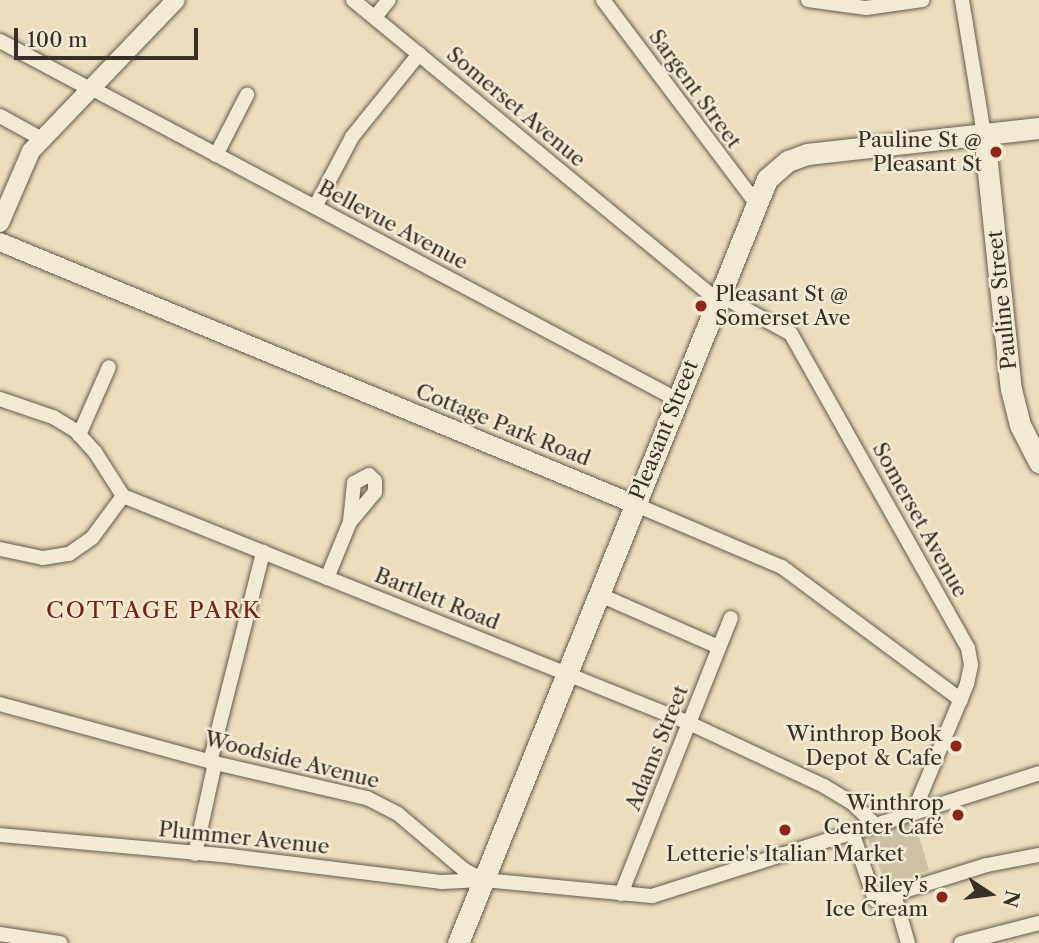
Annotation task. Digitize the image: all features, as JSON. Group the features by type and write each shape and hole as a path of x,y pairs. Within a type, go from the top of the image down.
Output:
{"main road":[{"name":"Pleasant Street","path":"458,943 755,202 769,176 799,156 1039,128"},
{"name":"Pauline Street","path":"984,134 1011,389 1020,425 1039,461"}],"street":[{"path":"0,223 27,158 42,139 176,0"},
{"name":"Somerset Avenue","path":"353,0 717,297 791,334 965,642 971,665 961,700 914,811"},
{"path":"374,18 389,0"},
{"name":"Sargent Street","path":"603,0 755,202"},
{"path":"808,0 857,8 922,0"},
{"path":"962,0 984,134"},
{"name":"Bellevue Avenue","path":"0,41 676,399"},
{"path":"314,207 352,137 419,54"},
{"path":"216,155 247,95"},
{"path":"0,117 42,139"},
{"name":"Cottage Park Road","path":"0,242 782,567 961,700"},
{"path":"79,435 110,367"},
{"path":"0,399 53,417 79,435 123,496 92,538 69,554 43,558 0,549"},
{"name":"Bartlett Road","path":"123,496 689,723 824,786 851,802 875,824"},
{"path":"327,578 350,522"},
{"path":"195,854 212,762 263,552"},
{"path":"598,594 719,647"},
{"name":"Adams Street","path":"621,894 731,618"},
{"name":"Woodside Avenue","path":"0,704 212,762 374,801 483,880"},
{"path":"483,880 652,896 1039,773"},
{"path":"852,832 875,900 1039,855"},
{"name":"Plummer Avenue","path":"0,835 442,882 483,880"},
{"path":"894,894 908,943"},
{"path":"961,943 1039,923"},
{"path":"0,934 18,940 60,943"}],"shaded area":[{"path":"914,820 929,870 895,883 885,882 868,839 873,833"}],"place":[{"name":"Pauline St @ Pleasant St","path":"996,152"},
{"name":"Pleasant St @ Somerset Ave","path":"701,306"},
{"name":"Winthrop Book Depot & Cafe","path":"956,746"},
{"name":"Winthrop Center Café","path":"958,815"},
{"name":"Letterie's Italian Market","path":"785,830"},
{"name":"Riley’s Ice Cream","path":"942,897"}],"district":[{"name":"COTTAGE PARK","path":"154,610"}]}
